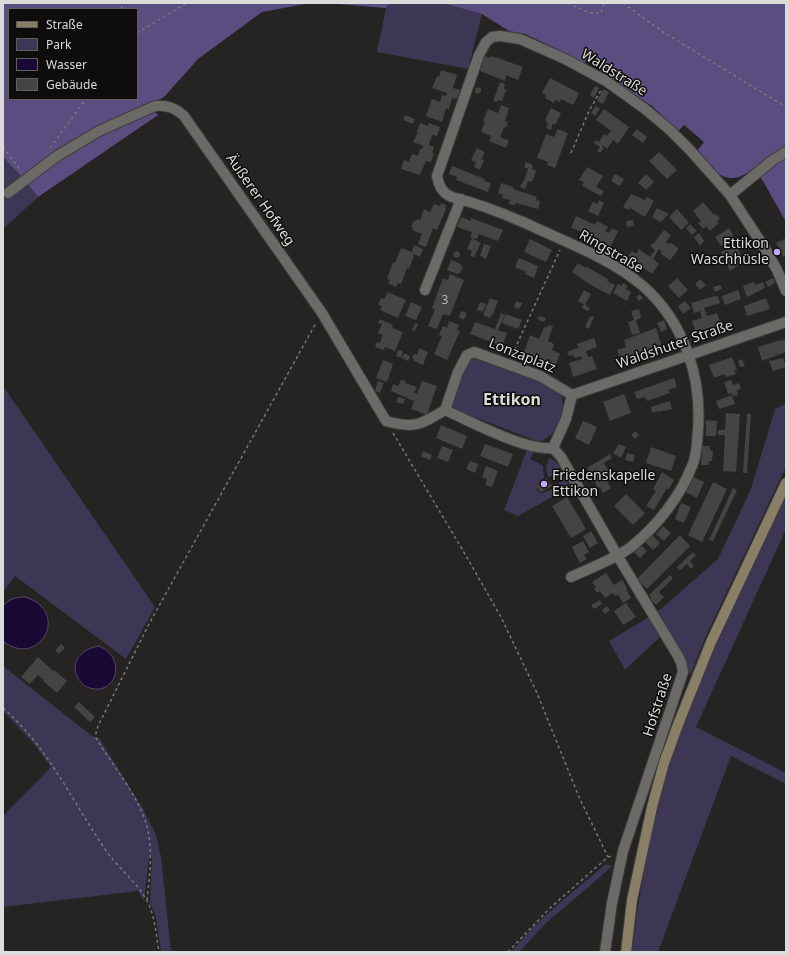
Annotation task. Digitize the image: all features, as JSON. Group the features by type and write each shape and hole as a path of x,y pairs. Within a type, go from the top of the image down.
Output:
{"main road":[{"path":"626,952 632,900 652,807 664,763 711,642 786,483"}],"street":[{"name":"Waldstraße","path":"437,176 479,55 486,42 492,37 500,36 520,39 565,59 606,81 670,130 730,195 777,270 786,291"},
{"name":"Äußerer Hofweg","path":"8,194 57,156 99,131 155,106 174,108 184,116 322,313 386,421"},
{"path":"730,195 773,160 786,152"},
{"name":"Ringstraße","path":"437,176 442,190 446,194 496,211 564,241 603,260 642,286 667,312 689,355 697,386 699,404 697,440 693,465 680,492 662,515 630,548 571,576"},
{"path":"425,290 461,199"},
{"name":"Waldshuter Straße","path":"572,395 786,322"},
{"name":"Lonzaplatz","path":"445,410 458,372 467,355 474,352 540,376 572,395"},
{"path":"386,421 400,425 412,426 430,419 445,410 513,440 544,449 553,448 566,419 572,395"},
{"name":"Hofstraße","path":"553,448 561,457 617,555 678,656 684,672 623,850 604,952"}],"path":[{"path":"138,32 187,3"},
{"path":"568,3 590,13 601,13 604,3"},
{"path":"622,3 663,32 786,107"},
{"path":"571,153 589,111 602,89"},
{"path":"49,149 85,100"},
{"path":"3,147 14,160 23,181"},
{"path":"508,364 564,241"},
{"path":"147,900 150,848 144,818 135,799 96,738 98,726 149,624 322,313"},
{"path":"386,421 502,619 537,693 579,797 608,858"},
{"path":"3,708 34,741 50,762 105,849 139,888 147,900 153,917 159,952"},
{"path":"508,952 550,908 608,858 623,850"}],"green space":[{"path":"390,3 442,3 482,14 468,69 377,52 386,8"},
{"path":"3,157 38,197 3,229"},
{"path":"472,356 534,378 555,390 561,396 563,407 558,426 552,434 546,439 537,441 451,408 468,359"},
{"path":"3,386 155,607 126,659 15,576 3,592"},
{"path":"786,404 786,467 705,638 691,674 686,671 656,612 718,559 751,489 775,409"},
{"path":"527,450 534,452 530,459 543,466 544,479 537,487 540,493 553,488 559,484 562,478 565,477 570,487 518,516 504,510"},
{"path":"549,458 558,464 562,474 548,477 546,467"},
{"path":"786,495 786,529 696,727 786,773 786,784 731,756 658,952 632,952 646,859 656,812 668,768 707,663"},
{"path":"649,617 660,637 625,670 609,641"},
{"path":"3,666 92,736 99,738 142,807 156,835 161,857 171,952 161,952 156,917 150,903 152,856 149,858 144,901 138,891 3,907 3,816 51,767 34,744 3,711"},
{"path":"605,865 612,866 547,922 519,952 511,952 534,926"}],"shaded area":[{"path":"3,3 310,3 262,12 198,59 164,97 158,100 161,101 153,110 158,115 38,197 3,157"},
{"path":"325,3 390,3 386,8"},
{"path":"442,3 786,3 786,222 763,181 753,169 739,177 732,178 720,175 697,151 704,142 684,125 678,131 652,106 600,73 604,65 589,55 584,64 525,34 509,31 482,14"}],"water":[{"path":"25,597 39,604 46,614 48,625 45,635 38,644 28,648 16,648 3,641 3,606 13,599"},
{"path":"99,646 108,651 116,666 112,681 107,686 99,689 90,688 79,680 75,670 75,665 77,660 84,652 93,647"}],"building":[{"path":"485,56 490,58 491,56 495,57 523,67 518,80 506,75 505,81 480,71"},
{"path":"441,70 457,75 453,88 460,90 457,99 452,98 449,109 446,108 442,122 426,116 432,99 440,102 442,95 446,96 447,93 432,88 437,76 439,77"},
{"path":"550,78 579,93 573,105 561,99 560,102 555,100 554,103 545,98 546,95 542,93"},
{"path":"500,82 505,84 504,89 506,90 502,101 493,101"},
{"path":"595,86 599,88 594,98 590,95"},
{"path":"478,87 481,89 481,92 478,94 475,93 475,89"},
{"path":"603,89 609,92 603,104 597,101"},
{"path":"501,105 509,108 505,121 508,122 500,137 509,141 506,148 489,141 491,136 481,132 485,122 483,121 488,109 498,113"},
{"path":"596,106 600,109 595,116 591,113"},
{"path":"551,108 561,113 555,125 553,123 551,130 546,128 548,124 545,120"},
{"path":"604,109 629,127 618,144 613,140 607,149 603,145 602,147 604,148 600,153 597,151 600,147 594,143 596,140 599,142 604,134 607,136 611,131 596,120"},
{"path":"405,115 415,119 413,124 403,120"},
{"path":"420,123 428,126 429,123 440,127 437,136 432,135 429,145 434,147 431,162 426,161 420,175 401,169 404,160 409,162 412,154 418,156 420,149 424,146 413,142 418,132"},
{"path":"558,129 568,133 555,168 547,165 548,162 537,158 546,134 554,137"},
{"path":"637,129 647,137 643,143 632,135"},
{"path":"477,148 485,152 480,170 474,167 476,162 471,160"},
{"path":"659,152 677,170 667,179 649,161"},
{"path":"526,162 533,165 532,169 536,171 532,182 528,181 525,189 520,187 528,169 524,167"},
{"path":"452,166 485,179 484,181 491,183 488,192 456,180 457,177 449,174"},
{"path":"587,167 603,176 596,187 604,191 601,196 582,186 584,182 579,180"},
{"path":"615,174 624,179 620,186 611,181"},
{"path":"646,174 654,182 646,190 638,183"},
{"path":"501,183 513,187 513,189 537,197 536,200 540,201 538,209 516,203 515,205 509,204 510,200 502,198 503,195 498,193"},
{"path":"631,194 645,200 647,197 654,201 645,217 630,208 629,210 623,207"},
{"path":"599,200 604,203 598,216 588,211 593,202 597,204"},
{"path":"703,202 714,215 716,214 720,219 717,221 719,223 710,231 706,226 703,229 698,223 701,221 693,211"},
{"path":"441,203 446,205 446,209 437,230 433,228 426,247 418,244 422,234 412,230 413,228 411,227 414,220 420,220 424,209 430,212 434,204 440,206"},
{"path":"657,208 669,214 661,222 652,217"},
{"path":"677,209 689,223 681,230 669,217"},
{"path":"576,216 595,225 597,221 608,227 605,231 609,233 612,228 618,231 610,248 583,232 571,228"},
{"path":"461,217 471,221 471,218 503,230 498,241 479,234 477,239 470,237 472,232 457,227"},
{"path":"633,220 634,226 627,227 626,221"},
{"path":"690,224 697,231 692,235 686,228"},
{"path":"729,228 735,238 721,246 715,237"},
{"path":"664,230 671,235 666,242 668,244 671,243 678,248 678,250 670,260 661,254 662,252 659,249 653,259 659,264 652,274 632,260 631,261 626,258 632,251 636,254 639,249 650,257 655,250 650,246"},
{"path":"699,233 704,241 700,246 694,237"},
{"path":"472,238 481,243 474,257 470,256 472,251 467,249"},
{"path":"786,238 786,255 783,257 776,243"},
{"path":"530,239 552,250 546,262 524,252"},
{"path":"484,244 491,246 486,259 480,256"},
{"path":"414,245 423,249 420,257 414,254 409,269 407,268 401,284 398,283 396,287 388,283 390,280 387,279 393,262 395,263 401,248 412,252"},
{"path":"735,245 745,261 730,271 721,252"},
{"path":"456,251 459,252 460,255 458,258 454,257 453,254"},
{"path":"519,258 538,266 534,278 515,267"},
{"path":"451,260 461,264 463,267 460,273 457,274 447,270"},
{"path":"578,263 608,279 607,281 615,285 610,295 591,285 572,272"},
{"path":"450,274 464,280 450,316 443,314 437,329 428,326 435,310 432,308 443,278 448,280"},
{"path":"677,278 688,290 679,298 668,286"},
{"path":"773,278 775,283 768,287 765,282"},
{"path":"700,279 706,285 700,290 695,284"},
{"path":"754,282 755,285 763,282 765,288 747,297 743,286"},
{"path":"623,283 628,286 626,289 631,292 627,301 613,293 618,284 622,286"},
{"path":"720,285 722,289 715,292 713,287"},
{"path":"584,290 591,294 585,305 590,308 588,311 582,308 584,304 578,301"},
{"path":"738,290 741,299 725,305 722,296"},
{"path":"388,292 406,300 398,318 380,310 382,306 378,305 381,298 384,299"},
{"path":"639,294 643,298 639,301 636,297"},
{"path":"718,296 720,303 704,308 707,316 717,313 721,325 696,333 692,321 702,318 700,311 694,313 691,303"},
{"path":"490,298 498,301 490,318 483,315"},
{"path":"766,298 770,309 747,316 744,306"},
{"path":"516,301 522,303 519,309 514,307"},
{"path":"685,301 691,308 683,314 678,306"},
{"path":"411,302 422,307 416,320 405,316"},
{"path":"480,302 486,304 483,312 477,310"},
{"path":"639,309 641,318 636,320 640,333 632,335 628,322 634,320 631,311"},
{"path":"461,311 467,313 464,320 459,317"},
{"path":"501,313 505,315 498,330 507,333 502,346 470,334 475,322 495,329"},
{"path":"506,314 522,320 518,329 502,323"},
{"path":"539,316 546,318 544,322 538,320"},
{"path":"590,316 594,317 589,329 585,327"},
{"path":"380,319 393,325 392,328 403,332 395,351 385,347 384,350 375,347 377,342 380,343 383,335 378,333 382,324 378,323"},
{"path":"664,320 667,329 661,332 657,323"},
{"path":"449,321 459,325 457,330 460,331 447,360 434,354 442,336 439,335 443,326 447,328"},
{"path":"415,323 418,324 415,331 412,330"},
{"path":"548,325 553,326 548,341 554,344 552,350 560,354 555,367 523,355 530,335 539,339 544,327 547,328"},
{"path":"656,328 662,347 659,348 659,350 654,352 653,349 621,360 617,350 626,347 624,340"},
{"path":"594,338 597,347 586,351 588,357 592,356 597,369 573,377 569,363 582,359 581,356 575,358 573,355 569,356 567,352 578,348 577,344"},
{"path":"786,339 786,352 762,361 758,347"},
{"path":"419,348 428,352 423,365 414,361 412,358 414,354 417,355"},
{"path":"398,350 403,351 401,358 396,356"},
{"path":"404,353 410,356 408,361 402,358"},
{"path":"732,357 737,370 734,370 736,374 726,377 725,374 714,378 709,365"},
{"path":"783,358 786,367 773,371 769,361"},
{"path":"742,359 745,366 740,367 738,361"},
{"path":"383,360 393,364 387,382 376,378"},
{"path":"674,378 677,387 668,390 670,393 647,401 645,397 637,399 634,392"},
{"path":"401,380 417,387 414,393 417,394 422,381 437,386 427,415 411,409 414,401 391,391 393,384 398,386"},
{"path":"731,380 733,385 739,383 741,389 737,390 738,395 733,396 732,393 728,394 724,382"},
{"path":"378,381 384,383 380,393 375,391"},
{"path":"624,394 631,413 610,421 603,402"},
{"path":"732,395 735,404 719,409 716,401"},
{"path":"398,397 405,399 403,404 396,402"},
{"path":"670,401 672,409 652,413 651,407"},
{"path":"726,413 740,414 736,472 723,471 725,435 718,435 718,430 725,430"},
{"path":"747,414 751,414 747,473 743,473"},
{"path":"706,420 717,421 716,436 706,436"},
{"path":"583,421 597,427 589,445 575,438"},
{"path":"441,425 467,436 462,449 436,438"},
{"path":"636,431 639,435 635,439 631,435"},
{"path":"485,444 513,454 508,467 480,456"},
{"path":"619,444 626,447 621,458 613,453"},
{"path":"442,446 453,450 448,462 437,458"},
{"path":"702,446 710,446 710,450 713,451 712,461 709,461 709,465 701,465"},
{"path":"651,447 676,456 671,471 646,463"},
{"path":"423,451 432,455 430,460 421,456"},
{"path":"627,453 635,455 633,462 625,460"},
{"path":"610,454 612,458 604,463 613,479 607,482 611,488 603,493 600,487 598,488 587,468"},
{"path":"470,461 478,464 475,473 466,469"},
{"path":"486,466 498,471 492,487 485,485 487,479 482,477"},
{"path":"662,472 674,480 669,489 667,488 654,510 646,506 656,491 653,489"},
{"path":"693,477 704,482 697,498 686,492"},
{"name":"Friedenskapelle Ettikon","path":"546,478 552,486 541,492 538,490 537,486"},
{"path":"713,482 727,489 702,542 688,535"},
{"path":"733,488 737,490 713,541 709,540"},
{"path":"626,494 645,513 633,525 614,506"},
{"path":"567,497 586,529 571,538 552,506"},
{"path":"681,503 691,507 684,523 675,519"},
{"path":"663,526 671,533 664,541 656,534"},
{"path":"591,531 598,543 590,548 583,536"},
{"path":"652,535 660,543 653,550 645,542"},
{"path":"680,535 690,546 647,589 637,579"},
{"path":"583,541 589,552 584,555 587,559 580,563 572,547"},
{"path":"641,545 647,551 640,558 634,552"},
{"path":"693,552 696,555 690,561 694,566 691,569 687,564 680,570 677,567"},
{"path":"606,573 614,585 622,580 631,598 623,603 618,595 615,596 613,593 605,598 600,591 597,593 594,589 596,587 592,582"},
{"path":"670,575 673,578 659,592 664,597 656,605 650,599 651,598 649,595"},
{"path":"600,600 602,604 594,609 591,605"},
{"path":"626,603 636,617 623,625 614,611"},
{"path":"607,606 610,610 605,614 602,610"},
{"path":"61,644 65,648 59,654 55,650"},
{"path":"38,657 53,671 54,670 67,681 57,693 38,675 30,684 21,677"},
{"path":"79,702 95,717 90,722 74,707"}],"place":[{"name":"Ettikon Waschhüsle","path":"777,252"},
{"name":"Friedenskapelle Ettikon","path":"544,484"}],"district":[{"name":"Ettikon","path":"512,400"}]}
